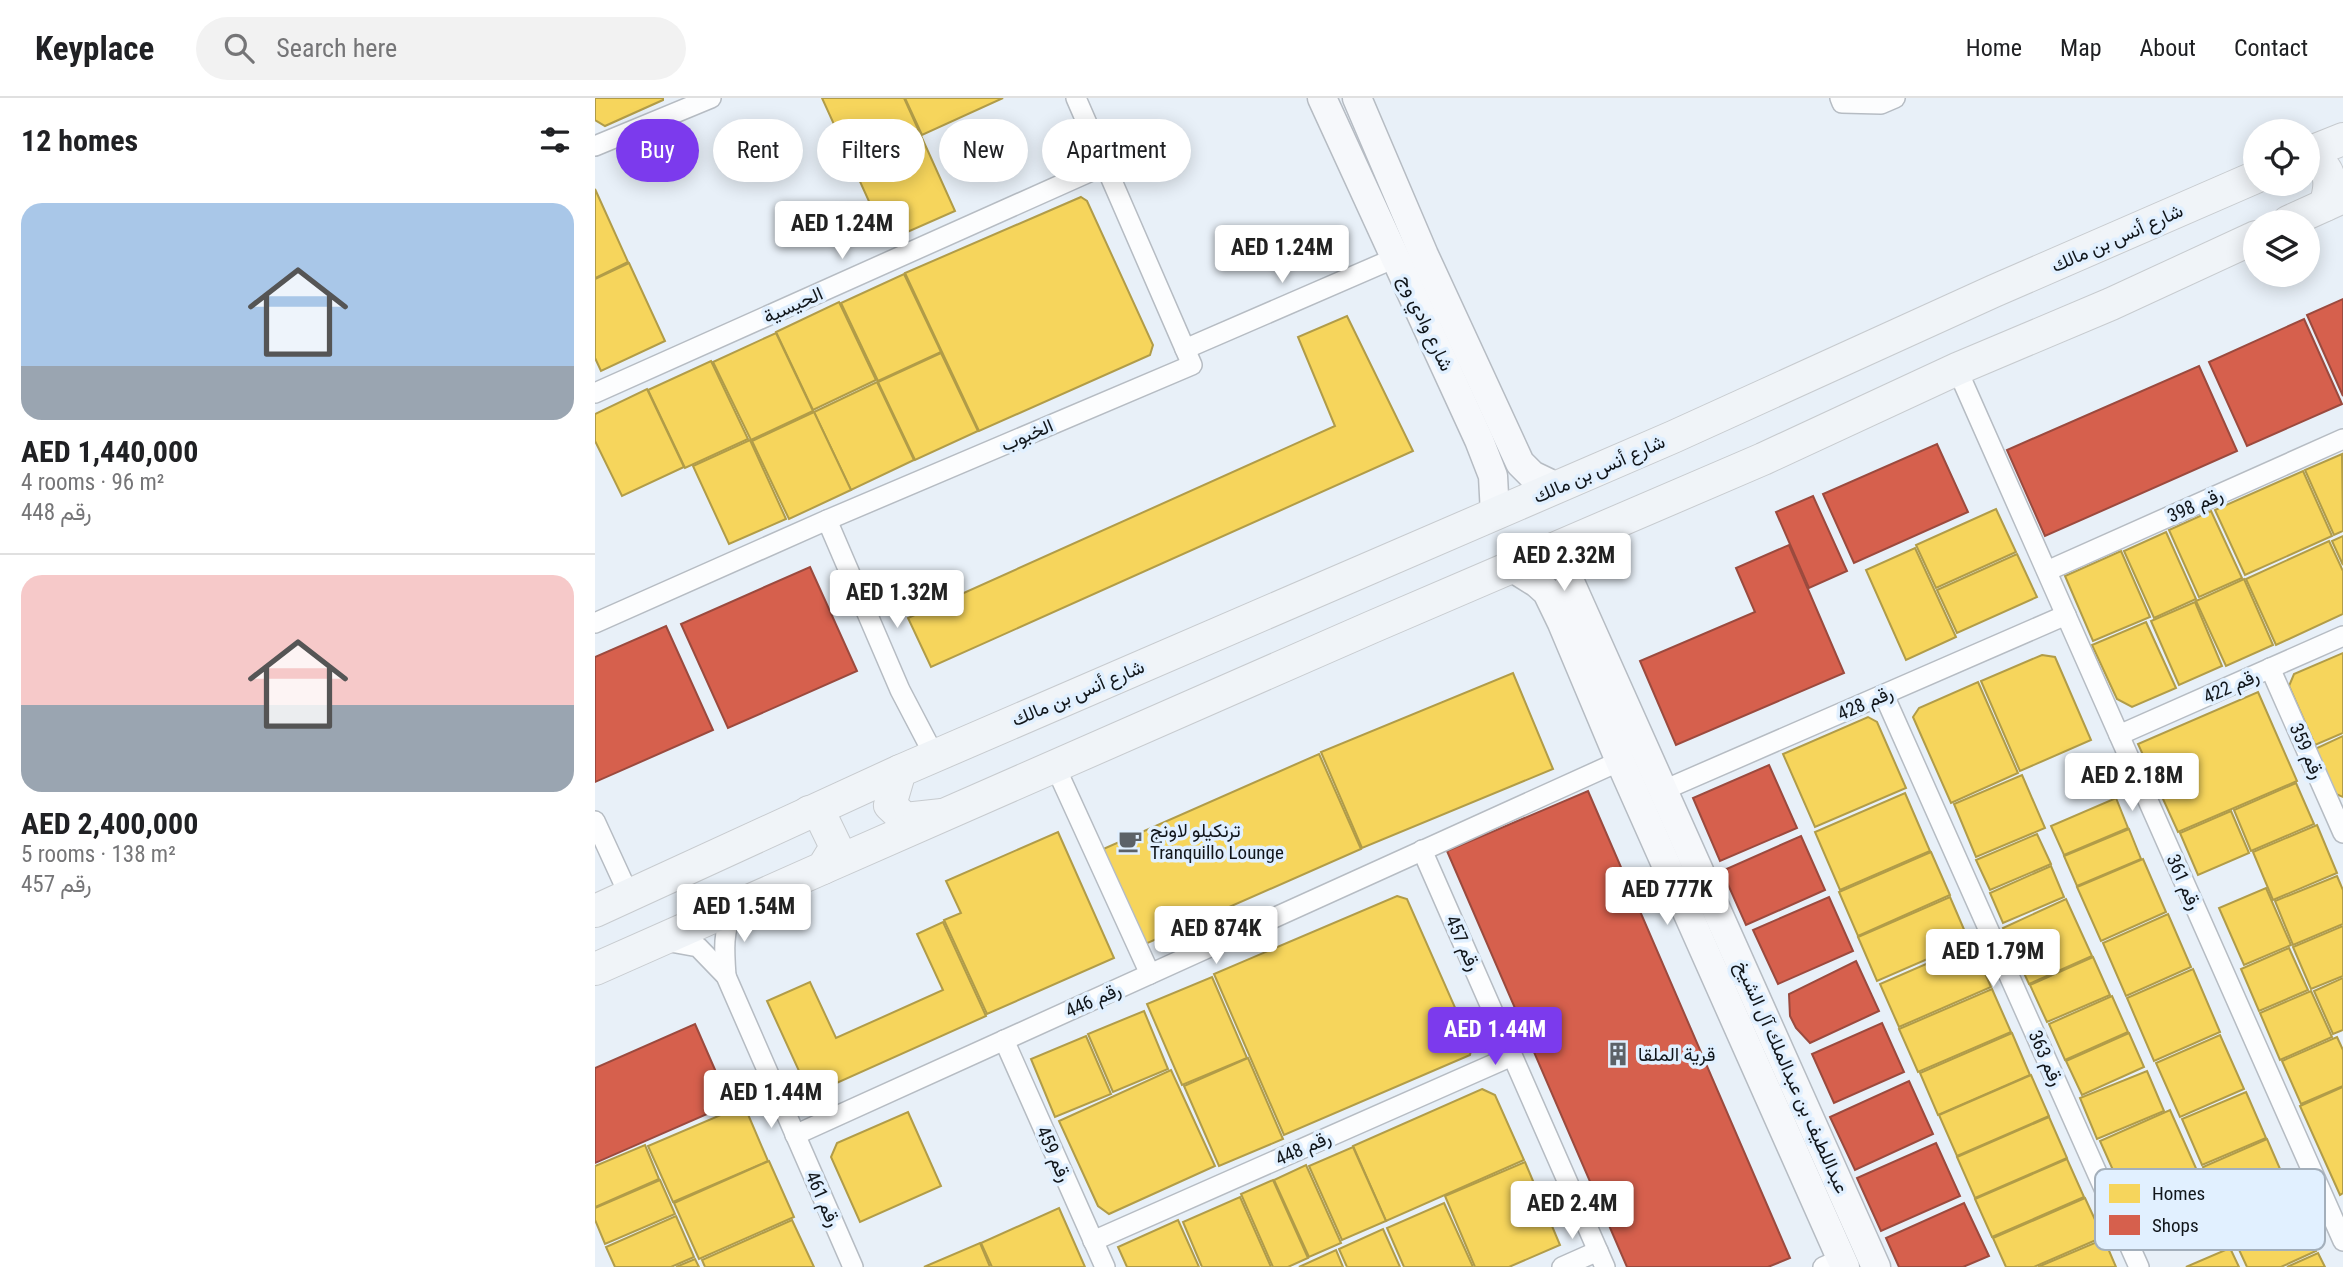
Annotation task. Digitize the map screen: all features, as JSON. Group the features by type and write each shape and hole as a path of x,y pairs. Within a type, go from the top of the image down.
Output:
{"main road":[{"path":"2320,148 2343,139"},
{"path":"2314,210 2334,201 2330,190 2330,177 2320,165"},
{"name":"شارع أنس بن مالك","path":"595,911 935,755 1557,487 2243,183"},
{"path":"595,969 942,815 1763,459 1957,369 2111,304 2243,243"},
{"path":"900,771 890,805 905,819 942,815"},
{"path":"809,813 822,818 836,847 823,868"}],"street":[{"path":"595,146 711,98"},
{"path":"1076,98 1085,119"},
{"name":"شارع وادي وج","path":"1322,98 1395,258 1492,435 1525,469 1557,487"},
{"name":"شارع وادي وج","path":"1357,98 1425,255 1492,435 1495,514"},
{"path":"1840,98 1842,103 1881,104 1895,98"},
{"name":"الحيسية","path":"595,393 1067,182"},
{"path":"1112,182 1185,349 1395,258"},
{"name":"الخبوب","path":"595,623 827,520 1192,365 1185,349"},
{"name":"رقم 361","path":"1957,369 2119,735 2317,1169"},
{"name":"رقم 398","path":"2047,571 2343,439"},
{"path":"827,520 900,690 935,755"},
{"name":"عبداللطيف بن عبدالملك آل الشيخ","path":"1574,540 1569,564 1579,630 1620,761 1836,1264"},
{"name":"عبداللطيف بن عبدالملك آل الشيخ","path":"1513,568 1547,592 1579,630 1664,790 1876,1267"},
{"name":"رقم 428","path":"1664,790 2066,615"},
{"name":"رقم 422","path":"2119,735 2343,636"},
{"name":"رقم 359","path":"2270,668 2342,828"},
{"name":"رقم 363","path":"1884,695 2095,1169"},
{"name":"رقم 446","path":"796,1135 1620,761"},
{"path":"1055,766 1150,974"},
{"path":"595,821 629,895"},
{"path":"1659,847 1685,836"},
{"name":"رقم 457","path":"1422,850 1601,1259"},
{"path":"726,976 723,943 733,907"},
{"path":"659,941 698,947 726,976"},
{"name":"رقم 461","path":"726,976 853,1267"},
{"name":"رقم 459","path":"1004,1040 1105,1267"},
{"name":"رقم 448","path":"1093,1241 1512,1056"},
{"name":"رقم 361","path":"2325,1186 2338,1214 2343,1241"},
{"name":"رقم 363","path":"2131,1250 2139,1267"},
{"path":"1562,1267 1601,1259"}],"building: Homes":[{"path":"595,98 663,98 605,126 595,120"},
{"path":"822,98 904,98 913,119 832,119"},
{"path":"905,98 1003,98 957,119 939,119 939,127 925,134 925,119 915,119"},
{"path":"925,145 939,176 939,182 942,182 955,211 887,241 860,182 925,182"},
{"path":"595,189 628,262 595,278"},
{"path":"1081,197 1087,201 1153,345 1150,355 979,431 905,273"},
{"path":"629,263 665,341 601,371 595,358 595,279"},
{"path":"904,274 941,352 878,381 841,303"},
{"path":"839,302 876,380 813,410 776,332"},
{"path":"1347,316 1413,451 931,667 908,618 1335,426 1298,337"},
{"path":"776,333 813,411 751,440 713,362"},
{"path":"941,353 978,431 915,460 878,382"},
{"path":"711,361 748,439 685,468 648,390"},
{"path":"877,382 914,460 851,490 814,412"},
{"path":"647,389 684,467 622,496 595,441 595,414"},
{"path":"814,412 851,490 789,519 752,441"},
{"path":"750,440 786,519 729,544 693,466"},
{"path":"2342,454 2343,531 2334,535 2305,470"},
{"path":"2303,471 2332,536 2245,575 2215,510"},
{"path":"1996,509 2016,552 1936,588 1916,545"},
{"path":"2211,511 2242,578 2199,597 2169,530"},
{"path":"2166,532 2196,599 2154,618 2124,551"},
{"path":"2343,536 2343,565 2332,541"},
{"path":"2329,541 2343,571 2343,614 2276,645 2246,579"},
{"path":"1915,548 1956,637 1906,660 1866,570"},
{"path":"2121,551 2150,617 2093,641 2065,576"},
{"path":"2017,554 2037,597 1957,633 1937,590"},
{"path":"2244,579 2273,645 2226,666 2196,601"},
{"path":"2195,602 2222,666 2179,685 2151,621"},
{"path":"2146,622 2176,688 2132,707 2117,699 2092,645"},
{"path":"2343,653 2343,733 2315,745 2289,686 2294,674"},
{"path":"2042,655 2055,657 2091,740 2020,771 1981,681"},
{"path":"1513,673 1553,769 1362,848 1321,752"},
{"path":"1978,682 2018,773 1951,803 1913,717 1919,708"},
{"path":"2258,692 2297,781 2178,832 2138,744"},
{"path":"1868,717 1877,722 1906,788 1815,827 1783,754"},
{"path":"2343,736 2343,797 2336,794 2315,749"},
{"path":"1319,754 1361,849 1143,945 1101,850"},
{"path":"2022,775 2045,828 1976,857 1954,804"},
{"path":"2296,783 2314,824 2251,851 2234,810"},
{"path":"1905,793 1930,851 1840,890 1815,832"},
{"path":"2116,798 2128,828 2064,855 2051,826"},
{"path":"2231,811 2249,853 2198,875 2180,833"},
{"path":"2317,825 2337,873 2273,900 2253,852"},
{"path":"2129,829 2141,859 2077,886 2064,856"},
{"path":"1058,832 1114,958 987,1014 944,920 961,913 946,881"},
{"path":"2037,834 2051,864 1990,890 1976,860"},
{"path":"1931,852 1950,895 1858,936 1839,892"},
{"path":"2143,859 2166,912 2101,941 2077,887"},
{"path":"2051,866 2064,897 2003,923 1990,893"},
{"path":"2337,876 2343,890 2343,924 2293,945 2275,901"},
{"path":"2266,888 2291,945 2244,965 2219,908"},
{"path":"1397,896 1407,899 1472,1046 1470,1055 1284,1135 1214,974"},
{"path":"1950,897 1969,941 1877,981 1858,937"},
{"path":"2066,899 2092,956 2029,984 2003,928"},
{"path":"2168,914 2191,967 2126,996 2103,943"},
{"path":"943,922 986,1016 810,1095 767,1001 810,982 836,1038 943,990 917,934"},
{"path":"2343,926 2343,976 2311,989 2293,947"},
{"path":"1972,944 1991,987 1899,1027 1880,984"},
{"path":"2289,948 2308,990 2259,1011 2241,969"},
{"path":"2093,957 2110,995 2047,1022 2030,985"},
{"path":"2193,969 2220,1032 2154,1061 2127,998"},
{"path":"1212,977 1247,1058 1182,1085 1147,1004"},
{"path":"2343,978 2343,1030 2333,1034 2314,991"},
{"path":"1992,989 2011,1032 1918,1072 1899,1029"},
{"path":"2311,991 2332,1037 2280,1060 2260,1013"},
{"path":"2112,996 2128,1032 2065,1060 2049,1024"},
{"path":"1144,1011 1168,1069 1113,1092 1088,1034"},
{"path":"2012,1033 2030,1075 1938,1115 1920,1073"},
{"path":"2129,1033 2144,1067 2082,1095 2066,1061"},
{"path":"2220,1035 2244,1089 2180,1117 2156,1063"},
{"path":"1086,1036 1111,1094 1055,1117 1031,1059"},
{"path":"2337,1037 2343,1050 2343,1086 2301,1104 2282,1061"},
{"path":"1248,1058 1283,1139 1219,1166 1184,1086"},
{"path":"1171,1070 1215,1166 1109,1214 1098,1206 1059,1121"},
{"path":"2147,1071 2164,1111 2097,1139 2080,1098"},
{"path":"2031,1075 2049,1116 1957,1156 1939,1115"},
{"path":"2343,1087 2343,1193 2340,1195 2300,1106"},
{"path":"1482,1089 1495,1095 1524,1160 1386,1221 1353,1146"},
{"path":"2246,1092 2266,1138 2202,1165 2182,1119"},
{"path":"744,1105 768,1161 673,1202 648,1146"},
{"path":"2170,1110 2196,1169 2112,1169 2100,1141"},
{"path":"908,1112 941,1186 860,1222 831,1157 837,1143"},
{"path":"2049,1117 2067,1158 1975,1198 1957,1157"},
{"path":"2267,1139 2280,1169 2204,1169 2203,1167"},
{"path":"645,1145 659,1179 595,1207 595,1166"},
{"path":"1353,1147 1386,1221 1342,1240 1309,1166"},
{"path":"2067,1159 2084,1197 1992,1237 1975,1199"},
{"path":"769,1161 794,1217 699,1259 674,1203"},
{"path":"1525,1162 1560,1245 1509,1267 1475,1267 1445,1196"},
{"path":"1306,1165 1341,1243 1309,1257 1274,1180"},
{"path":"660,1180 675,1214 605,1244 595,1220 595,1208"},
{"path":"1273,1180 1308,1258 1288,1267 1273,1267 1241,1194"},
{"path":"1240,1197 1271,1267 1202,1267 1183,1222"},
{"path":"2085,1198 2095,1220 2095,1240 2034,1267 2006,1267 1993,1238"},
{"path":"1444,1203 1473,1267 1404,1267 1387,1228"},
{"path":"1059,1208 1085,1267 992,1267 981,1243"},
{"path":"676,1216 694,1257 671,1267 615,1267 606,1247"},
{"path":"792,1220 814,1267 705,1267 702,1260"},
{"path":"1178,1220 1199,1267 1127,1267 1118,1247"},
{"path":"1383,1229 1400,1267 1347,1267 1339,1249"},
{"path":"980,1243 990,1267 924,1267"},
{"path":"2095,1243 2095,1250 2109,1250 2116,1267 2038,1267"},
{"path":"1336,1250 1343,1267 1299,1267"},
{"path":"2231,1250 2239,1267 2186,1267"},
{"path":"2239,1250 2316,1251 2281,1267 2247,1267"},
{"path":"2318,1253 2325,1267 2287,1267"},
{"path":"695,1259 699,1267 676,1267"}],"building: Shops":[{"path":"2343,299 2343,396 2307,315"},
{"path":"2304,319 2342,404 2247,446 2209,362"},
{"path":"2199,366 2237,451 2045,536 2007,450"},
{"path":"1937,444 1968,512 1854,563 1823,494"},
{"path":"1813,496 1847,571 1809,588 1776,512"},
{"path":"1789,545 1844,673 1676,745 1640,661 1755,612 1736,568"},
{"path":"810,567 857,671 728,728 681,624"},
{"path":"666,626 713,730 595,782 595,657"},
{"path":"1769,765 1797,828 1720,861 1693,798"},
{"name":"قرية الملقا","path":"1588,791 1790,1258 1768,1267 1627,1267 1447,851"},
{"path":"1801,836 1825,890 1746,925 1722,871"},
{"path":"1829,897 1853,951 1778,984 1753,930"},
{"path":"1856,961 1879,1011 1810,1043 1796,1028 1790,1016 1789,994"},
{"path":"1882,1023 1904,1072 1834,1103 1812,1054"},
{"path":"695,1024 730,1104 595,1163 595,1068"},
{"path":"1909,1081 1933,1134 1855,1170 1830,1117"},
{"path":"1936,1143 1960,1196 1881,1231 1857,1178"},
{"path":"1964,1203 1989,1256 1963,1267 1899,1267 1886,1238"}],"place":[{"name":"ترنكيلو لاونج Tranquillo Lounge","path":"1130,841"},
{"name":"قرية الملقا","path":"1618,1054"}]}
